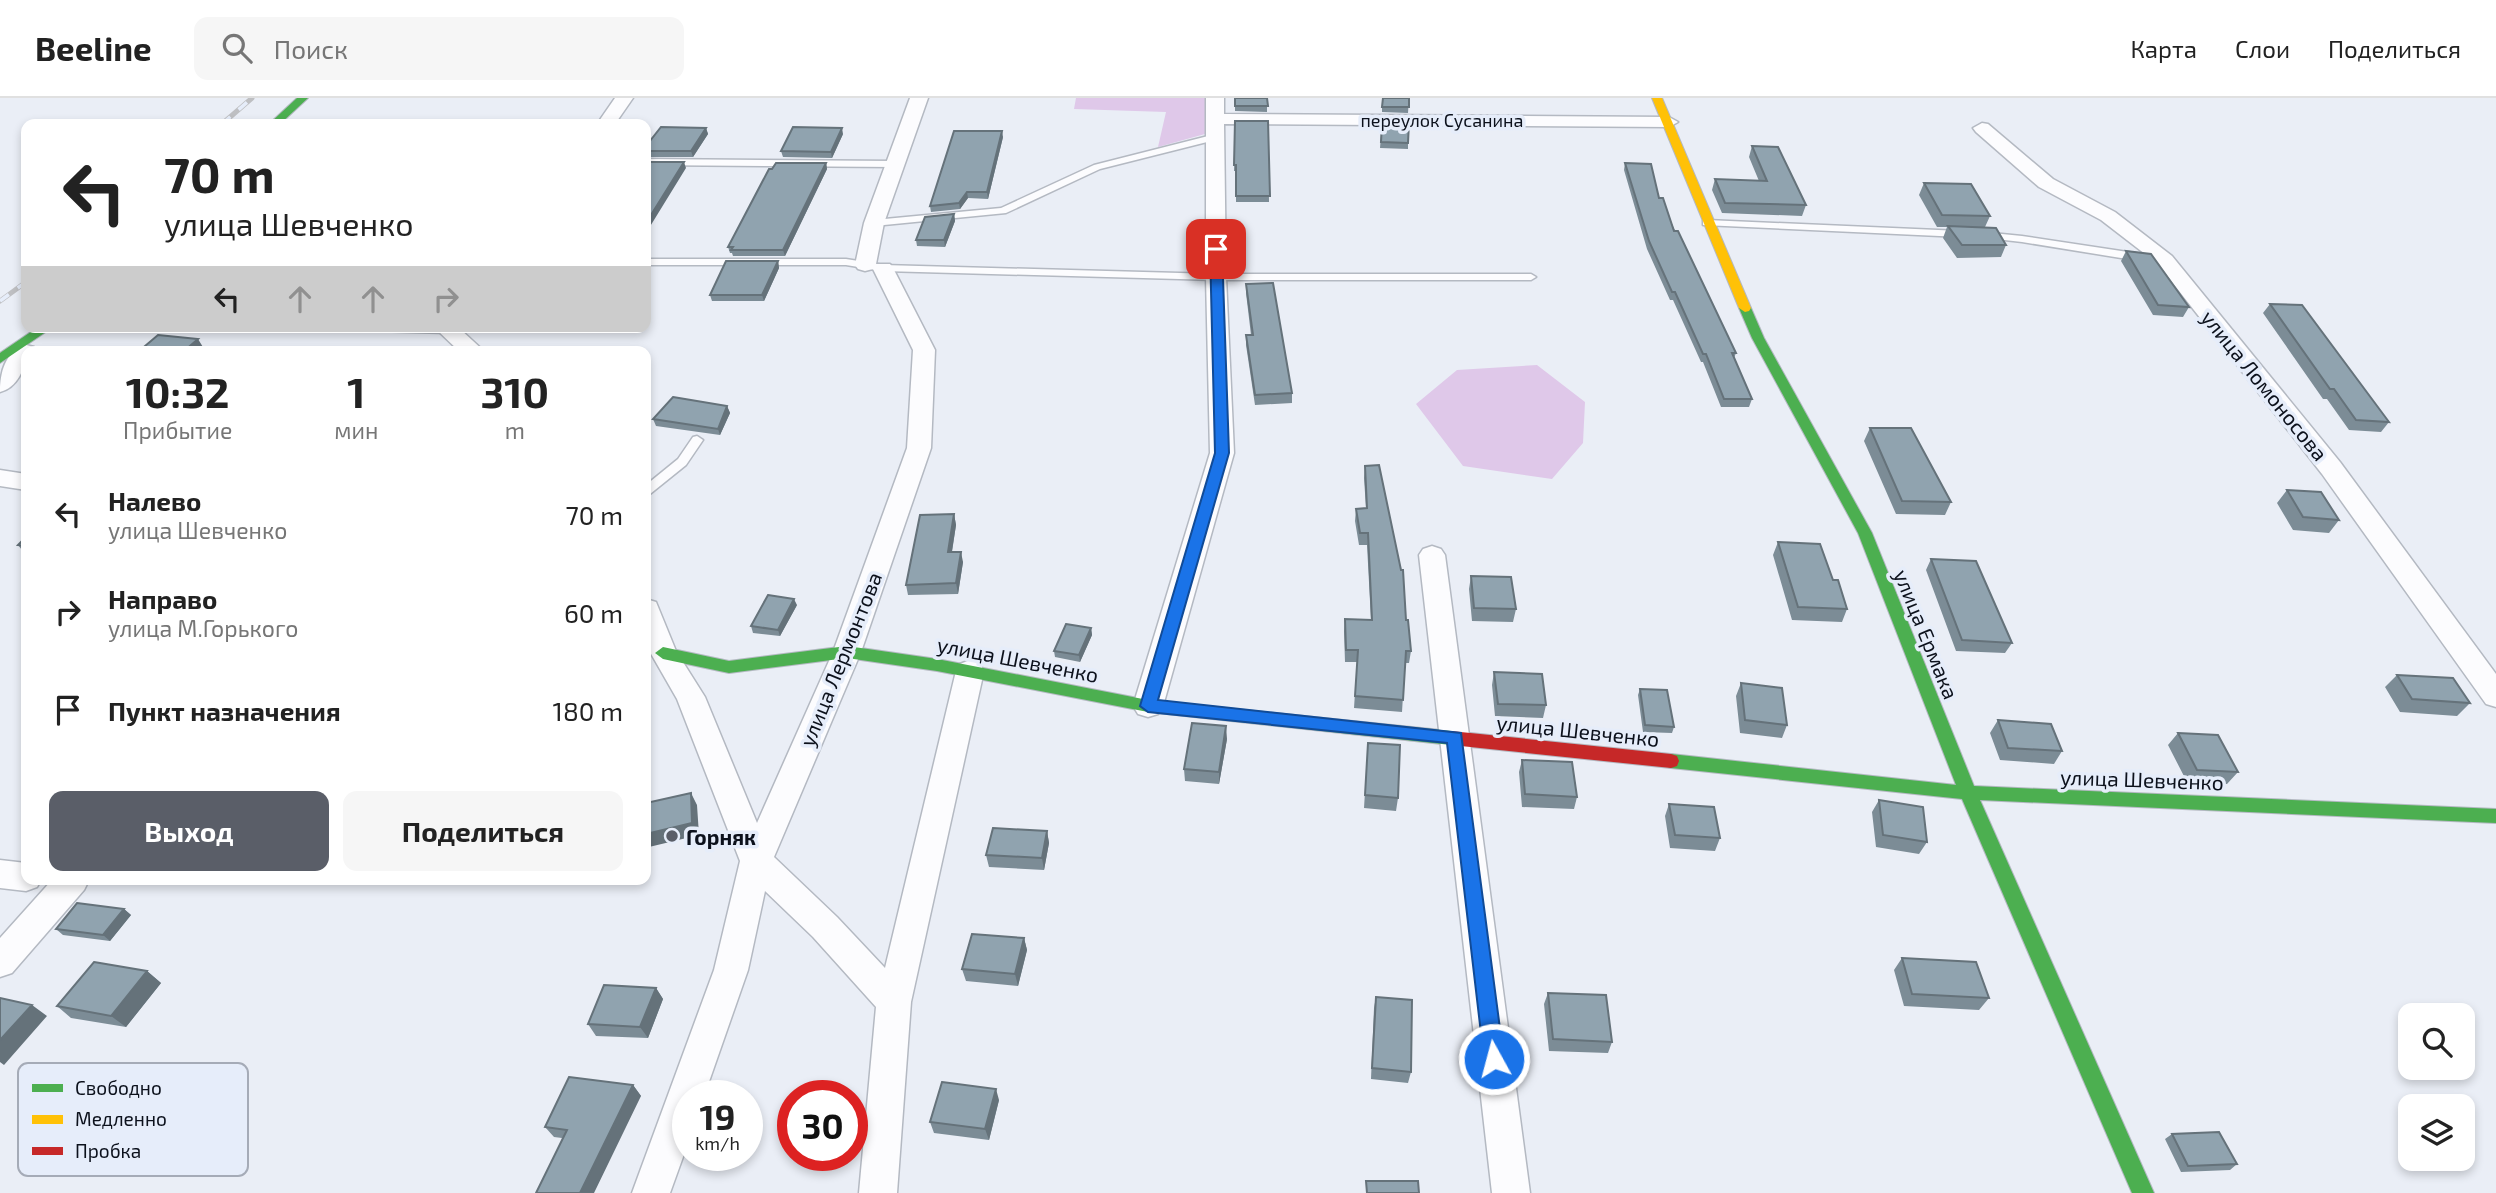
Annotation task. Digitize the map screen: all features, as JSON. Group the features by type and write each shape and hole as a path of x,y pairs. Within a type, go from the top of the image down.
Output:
{"street":[{"path":"280,119 303,98"},
{"path":"609,119 624,98"},
{"path":"874,266 874,223 919,98"},
{"name":"улица Ермака","path":"1657,98 1669,122 1707,223 1758,338 1865,533 1968,793 2143,1193"},
{"path":"1148,706 1222,453 1216,277 1215,118"},
{"name":"переулок Сусанина","path":"1215,118 1669,122"},
{"name":"улица Ломоносова","path":"1982,128 2046,183 2108,216 2165,260 2331,468 2496,696"},
{"name":"улица Лермонтова","path":"651,1193 731,970 756,861 847,652 919,448 924,350 874,266"},
{"path":"0,359 37,333"},
{"path":"454,333 468,346"},
{"path":"0,384 21,358"},
{"path":"0,478 21,481"},
{"path":"1432,555 1511,1193"},
{"path":"651,622 663,653 691,697 756,861 825,927 894,1002"},
{"name":"улица Шевченко","path":"663,653 729,667 847,652 970,671 1148,706 1968,793 2496,816"},
{"path":"878,1193 894,1002 970,671"},
{"path":"0,874 21,876"},
{"path":"0,962 63,885"}],"lane":[{"path":"874,223 1003,211 1097,167 1215,118"},
{"path":"651,162 895,164"},
{"path":"1707,223 2003,235 2092,252 2165,260"},
{"path":"651,262 846,262 874,266 1216,277 1531,277"},
{"path":"651,487 681,461 697,440"}],"shaded area":[{"path":"1076,98 1210,98 1212,121 1205,134 1158,147 1166,112 1074,109"},
{"path":"1537,365 1585,402 1583,443 1552,479 1463,466 1416,404 1457,370"}],"building":[{"path":"1235,98 1267,98 1268,106 1235,106"},
{"path":"1383,98 1409,98 1409,107 1382,107"},
{"path":"1235,121 1268,121 1270,196 1236,196"},
{"path":"1382,122 1409,122 1408,143 1381,142"},
{"path":"661,127 706,128 691,151 651,151 651,140"},
{"path":"793,127 842,128 831,152 781,151"},
{"path":"954,131 1002,131 987,192 967,192 959,203 930,206"},
{"path":"1752,146 1778,147 1806,205 1725,203 1715,179 1767,181"},
{"path":"651,162 684,162 651,215"},
{"path":"776,163 826,163 783,250 731,250 733,247 728,247 769,169"},
{"path":"1625,163 1651,164 1659,198 1663,198 1674,231 1678,231 1736,353 1732,353 1752,399 1724,399 1706,354 1703,354 1649,241"},
{"path":"1924,183 1971,184 1990,216 1942,215"},
{"path":"954,214 944,240 916,240 925,217"},
{"path":"1948,226 1996,228 2006,245 1962,245"},
{"path":"2126,251 2151,254 2189,307 2158,305"},
{"path":"726,261 778,261 762,295 710,295"},
{"path":"1273,283 1292,393 1255,395 1246,335 1253,335 1246,284"},
{"path":"2270,304 2302,305 2389,422 2356,420 2334,389 2330,389"},
{"path":"158,335 198,339 190,346 145,346"},
{"path":"673,397 727,406 718,429 653,419"},
{"path":"1870,428 1911,428 1951,502 1902,501"},
{"path":"1379,465 1403,570 1411,651 1406,651 1403,700 1355,696 1358,650 1346,650 1345,619 1372,620 1368,533 1360,533 1356,509 1367,508 1365,466"},
{"path":"2287,490 2321,492 2339,520 2303,517"},
{"path":"954,514 948,552 961,552 956,583 906,585 920,515"},
{"path":"1778,542 1820,544 1833,580 1838,580 1847,609 1798,607"},
{"path":"1931,559 1976,561 2012,643 1962,640"},
{"path":"1471,576 1511,577 1516,609 1474,608"},
{"path":"768,595 794,599 778,630 751,626"},
{"path":"1066,624 1091,628 1079,655 1054,651"},
{"path":"1494,672 1542,674 1546,705 1498,704"},
{"path":"2397,675 2453,678 2470,703 2412,699"},
{"path":"1741,683 1782,688 1787,725 1745,720"},
{"path":"1640,689 1667,690 1674,727 1645,725"},
{"path":"1998,720 2051,724 2062,751 2008,748"},
{"path":"1192,723 1226,726 1219,772 1184,769"},
{"path":"2178,733 2218,735 2238,772 2197,770"},
{"path":"1368,743 1400,745 1398,798 1365,795"},
{"path":"1522,760 1572,762 1577,797 1525,794"},
{"path":"691,793 692,823 651,833 651,802"},
{"path":"1879,800 1923,807 1927,842 1883,835"},
{"path":"1669,804 1714,807 1720,838 1675,835"},
{"path":"993,828 1047,831 1042,858 986,855"},
{"path":"77,903 124,909 103,935 56,929"},
{"path":"972,934 1024,938 1015,974 962,969"},
{"path":"1902,958 1976,962 1989,998 1912,994"},
{"path":"94,962 147,971 111,1016 57,1006"},
{"path":"604,985 656,988 640,1027 588,1024"},
{"path":"1548,993 1606,995 1612,1042 1553,1039"},
{"path":"1376,997 1412,1000 1411,1072 1372,1068"},
{"path":"0,998 32,1005 0,1040"},
{"path":"569,1077 633,1085 580,1193 536,1193 567,1130 545,1127"},
{"path":"942,1082 996,1089 985,1129 930,1122"},
{"path":"2219,1132 2237,1164 2188,1166 2172,1134"},
{"path":"1366,1181 1418,1181 1419,1193 1367,1193"}],"railway":[{"path":"228,119 252,98"},
{"path":"0,301 21,286"}],"traffic: fast":[{"path":"280,119 303,98"},
{"path":"1745,308 1758,338 1865,533 1968,793 2143,1193"},
{"path":"0,359 38,333"},
{"path":"663,653 729,667 847,652 937,665 1148,706 1451,738"},
{"path":"1671,761 1968,793 2496,816"}],"traffic: slow":[{"path":"1657,98 1745,308"}],"traffic: jam":[{"path":"1451,738 1671,761"}],"place":[{"name":"Горняк","path":"672,836"}],"route":[{"path":"1216,249 1222,453 1148,706 1455,737 1494,1059"}]}
